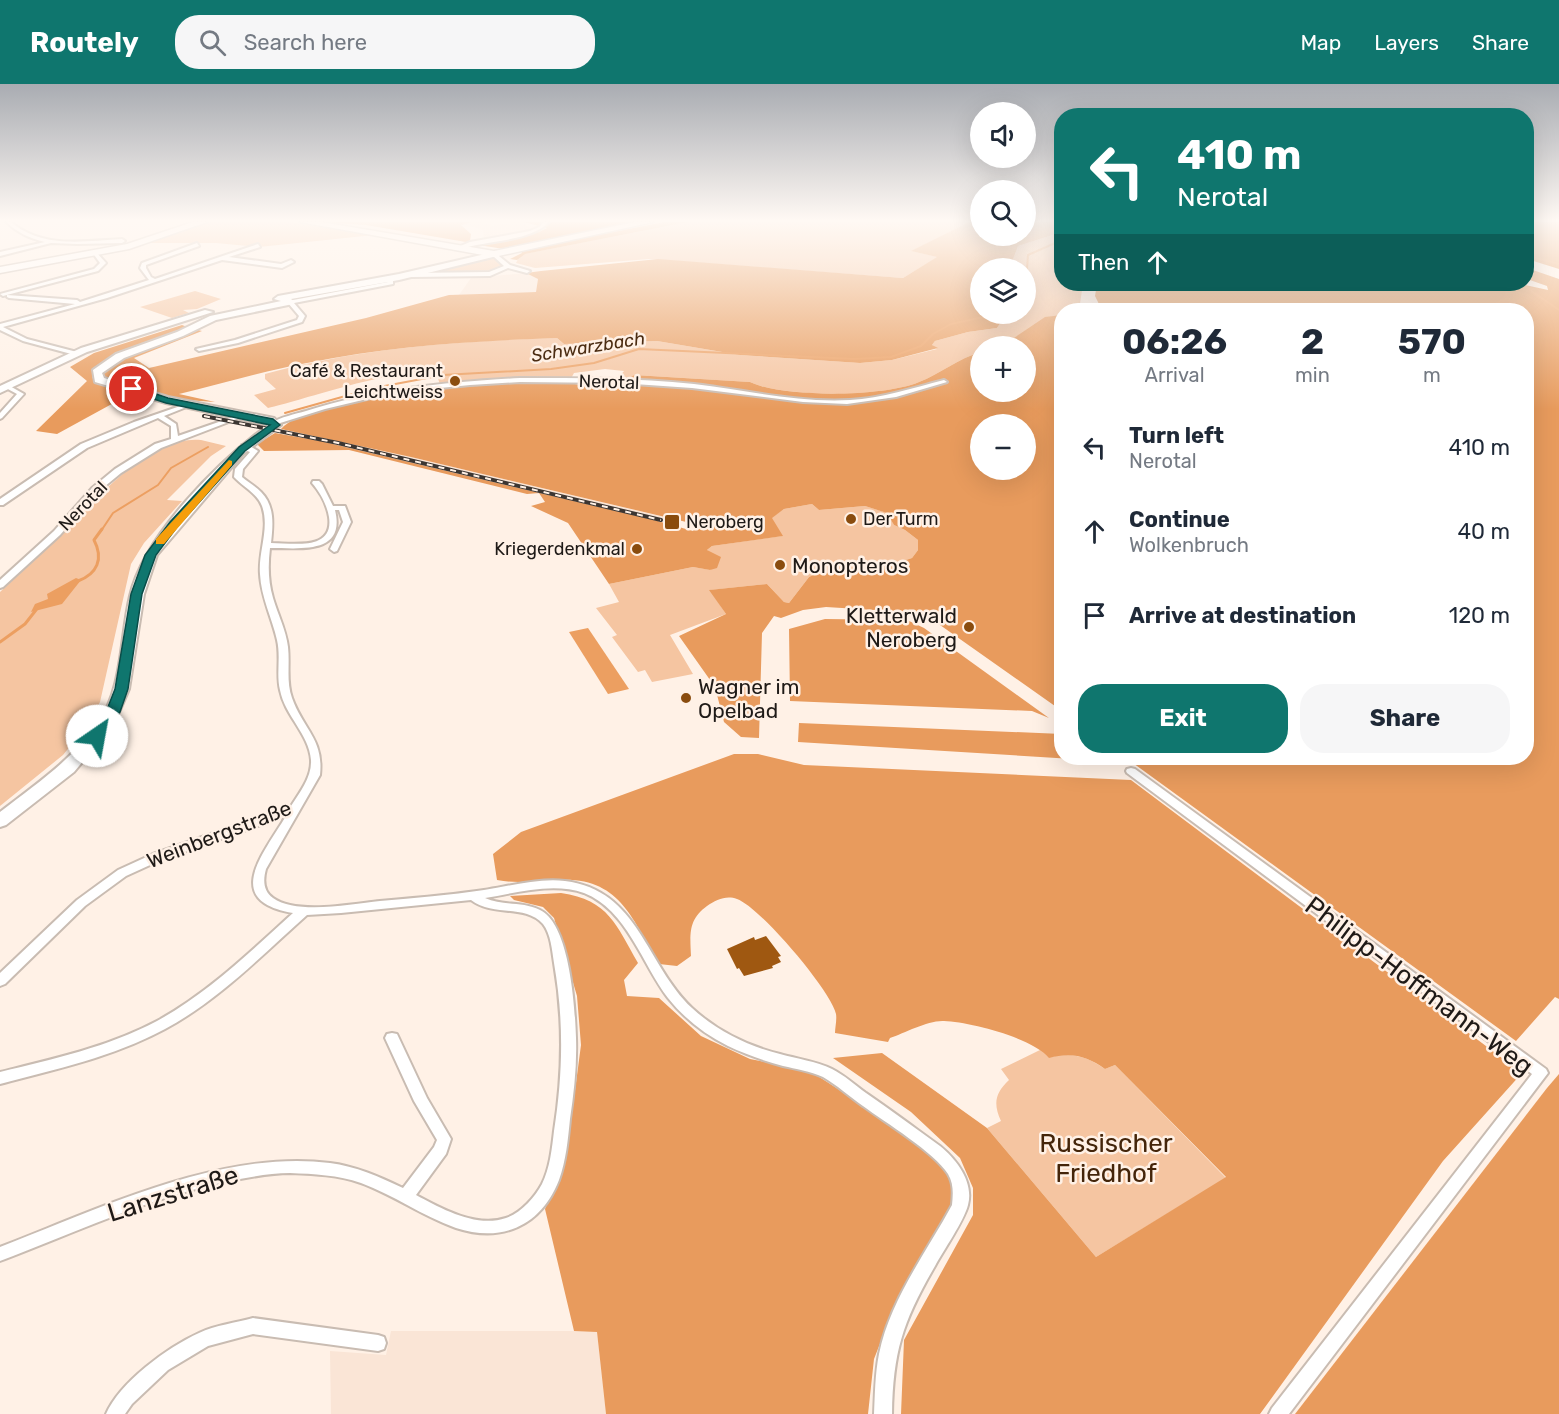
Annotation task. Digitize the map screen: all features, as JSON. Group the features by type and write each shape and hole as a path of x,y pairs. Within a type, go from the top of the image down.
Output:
{"street":[{"path":"1,295 43,284"},
{"path":"0,327 145,284"},
{"path":"275,423 156,397 102,381 97,378 97,372 128,353 180,334 213,318 365,284"},
{"path":"1,295 83,304"},
{"path":"199,349 236,342 300,321 302,316 288,300"},
{"path":"4,388 75,353 203,313 288,300"},
{"path":"0,327 30,341 75,353"},
{"name":"Nerotal","path":"0,821 68,768 106,724 121,689 137,594 147,563 174,525 245,447 273,428 275,423 351,399 424,388 496,381 555,380 670,384 836,402 875,399 945,382"},
{"path":"0,417 21,394 4,388"},
{"path":"0,503 84,446 158,415 191,404"},
{"path":"158,415 174,425 175,441"},
{"name":"Nerotal","path":"0,585 57,533 89,496 109,478 151,450 244,415"},
{"name":"Weinbergstraße","path":"0,981 81,903 122,873 157,857 296,808 315,775 317,759 311,739 287,699 284,688 282,640 264,583 269,520 267,508 257,490 238,477 239,469 254,452 245,447"},
{"path":"266,545 301,547 318,544 333,529 330,508 316,483"},
{"path":"330,508 342,508 347,522 334,549"},
{"name":"Philipp-Hoffmann-Weg","path":"1131,771 1541,1073 1278,1414"},
{"path":"296,808 260,869 257,886 267,900 304,910 336,910 474,896 522,888 564,885 591,890 603,896 619,912 671,993 706,1026 754,1051 812,1066 829,1074 951,1163 959,1179 962,1192 960,1206 898,1315 885,1368 883,1414"},
{"name":"Lanzstraße","path":"0,1254 174,1189 228,1174 253,1170 305,1167 327,1169 372,1180 464,1224 486,1228 507,1224 524,1216 540,1201 551,1182 559,1148 568,1086 571,1036 565,984 553,932 548,922 529,909 489,905 474,896"},
{"path":"0,1078 92,1054 161,1025 217,987 304,910"},
{"path":"392,1038 416,1090 444,1139 441,1150 406,1196"},
{"path":"115,1414 126,1398 152,1374 204,1339 253,1326 378,1343"}],"shaded area":[{"path":"467,284 537,284 536,292 459,295"},
{"path":"537,284 970,284 970,324 1000,324 997,328 968,332 935,341 932,345 938,348 892,360 860,363 740,355 657,341 564,344 557,338 463,343 369,352 291,366 179,394 215,402 172,399 102,379 101,370 124,356 194,329 202,331 134,358 149,368 366,318 449,295 536,292"},
{"path":"1541,284 1559,284 1559,999 1555,997 1516,1041 1136,765 1534,765 1534,303 1098,303 1095,296 1096,291 1534,291 1534,287 1548,290 1547,286"},
{"path":"1054,316 1054,705 923,613 826,607 803,610 781,618 774,616 762,633 759,738 741,737 724,722 715,687 679,636 726,614 709,590 767,584 784,602 789,603 809,577 817,573 839,572 860,564 897,563 912,558 918,550 918,540 894,525 887,513 865,506 819,510 812,504 784,509 772,518 783,536 712,546 707,550 721,557 717,568 710,570 693,567 609,584 568,523 531,506 545,502 539,493 527,494 349,450 264,451 257,444 275,433 320,441 654,520 693,531 699,525 411,457 281,429 302,415 332,404 369,396 453,385 554,382 606,386 625,381 634,375 750,382 785,391 809,393 859,393 882,391 919,382 970,356 970,402 1036,402 1036,336 1017,336 1045,317"},
{"path":"182,325 190,328 97,369 92,375 98,383 138,393 130,394 57,434 36,431 87,381 70,367 94,353"},
{"path":"296,432 664,517 658,522 291,435"},
{"path":"76,578 81,580 62,604 31,612 35,604 48,599 47,594"},
{"path":"825,619 907,620 924,628 1049,718 1032,711 790,701 789,629"},
{"path":"588,628 629,689 608,694 569,632"},
{"path":"799,723 1054,734 1054,758 798,742"},
{"path":"734,754 758,754 804,765 1131,780 1522,1073 1443,1161 1260,1414 901,1414 904,1340 973,1215 973,1188 960,1158 911,1112 833,1058 882,1053 987,1128 1096,1257 1226,1177 1115,1065 1105,1069 1092,1061 1072,1055 1049,1058 1030,1044 1016,1038 955,1022 938,1021 924,1025 890,1038 888,1042 835,1033 836,1014 822,987 777,933 748,905 737,899 721,899 701,911 691,928 691,956 677,966 659,964 622,904 610,893 596,885 578,881 497,880 493,854 521,832"},
{"path":"561,893 577,896 601,908 617,926 638,963 624,980 627,996 659,998 701,1036 750,1059 810,1071 908,1134 944,1167 955,1187 954,1203 899,1295 874,1359 868,1414 606,1414 597,1332 574,1331 545,1209 558,1178 574,1098 581,1045 577,996 554,918 543,907 514,900 510,896"},
{"path":"1559,1074 1559,1414 1295,1414 1547,1088"},
{"path":"391,1331 597,1331 606,1414 331,1414 330,1351 386,1355"}],"green space":[{"path":"1036,284 1054,284 1054,291 1082,291 1080,303 1054,303 1054,316 1045,318 1036,324"},
{"path":"195,291 221,299 197,309 183,310 189,313 172,318 140,307"},
{"path":"1000,324 1036,324 1017,336 970,336 970,356 927,379 883,391 809,393 786,391 750,382 634,375 624,384 596,386 555,382 441,388 437,375 421,373 378,378 268,408 254,395 276,389 265,379 265,374 337,358 410,347 557,338 564,344 657,341 740,355 860,363 892,360 937,349 932,345 935,341 968,332 997,328","holes":["605,369 624,371 614,383 569,382 574,373"]},
{"path":"201,440 226,446 211,456 167,500 182,501 144,543 131,564 100,702 87,725 63,755 0,806 0,592 125,472 163,448 182,441"},
{"path":"812,504 819,510 865,506 888,513 894,525 918,540 918,550 912,558 898,563 861,564 839,572 817,573 809,577 789,603 784,602 767,584 710,590 726,614 670,635 693,674 652,682 645,670 638,672 612,637 617,635 596,608 619,602 609,584 693,567 711,570 710,553 707,550 712,546 782,536 771,518 784,509"},
{"name":"Russischer Friedhof","path":"1042,1049 1050,1057 1079,1056 1105,1069 1115,1065 1226,1178 1096,1257 987,1128 1001,1121 996,1104 998,1094 1009,1080 1001,1069"}],"building":[{"path":"766,936 781,956 778,957 781,962 772,966 773,968 744,976 739,968 737,969 727,949 754,937 755,940"}],"waterway":[{"path":"1531,291 1559,310"},
{"name":"Schwarzbach","path":"285,413 374,388 443,375 551,369 594,363 639,349 855,359 891,357 921,346 933,334 951,324 970,320"},
{"name":"Schwarzbach","path":"101,531 113,513 158,485 171,468 208,447"},
{"name":"Schwarzbach","path":"78,581 90,574 97,565 98,553 94,540 102,529"},
{"name":"Schwarzbach","path":"0,642 25,624 36,610"}],"railway":[{"path":"204,416 338,443 661,520"}],"slow traffic":[{"path":"160,542 229,463"}],"place":[{"name":"Café & Restaurant Leichtweiss","path":"455,381"},
{"name":"Der Turm","path":"851,519"},
{"name":"Neroberg","path":"672,522"},
{"name":"Kriegerdenkmal","path":"637,549"},
{"name":"Monopteros","path":"780,565"},
{"name":"Kletterwald Neroberg","path":"969,627"},
{"name":"Wagner im Opelbad","path":"686,698"}],"route":[{"path":"97,736 116,706 126,668 137,594 147,563 156,546 242,449 275,425 270,420 166,400 132,389"}]}
